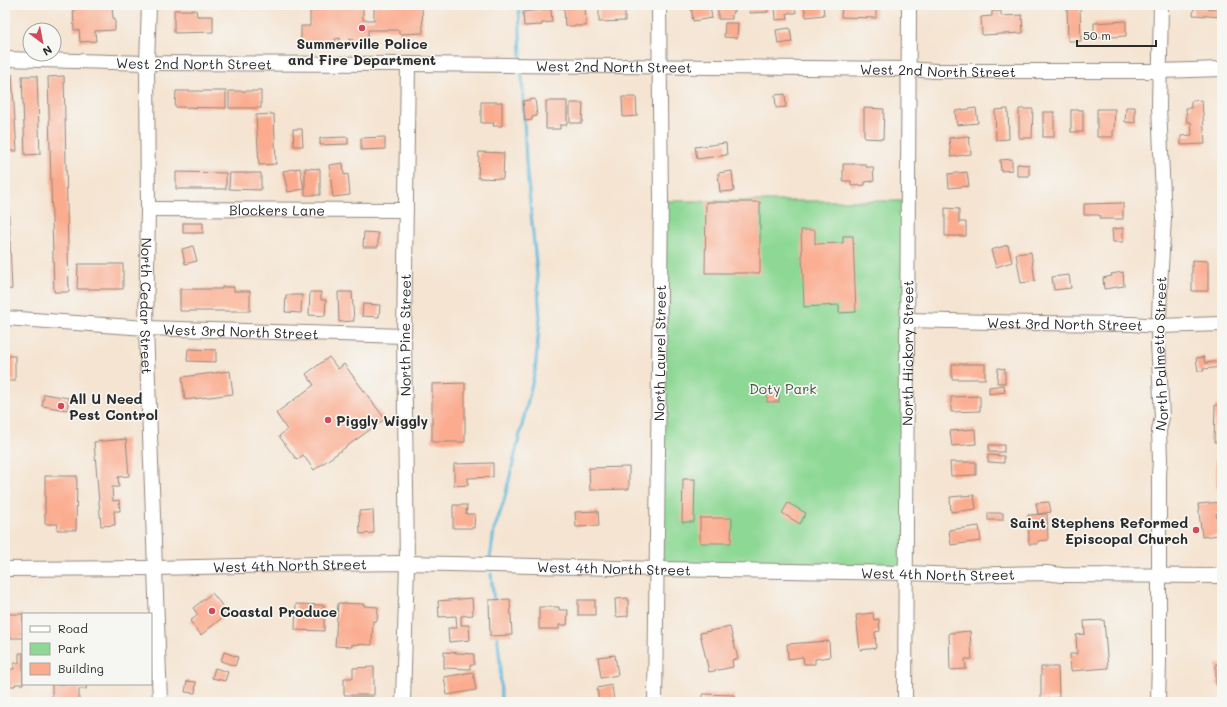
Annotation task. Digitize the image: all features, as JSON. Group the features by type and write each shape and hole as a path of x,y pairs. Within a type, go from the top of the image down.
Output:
{"street":[{"name":"North Cedar Street","path":"149,5 147,63 148,209 146,328 160,702"},
{"name":"North Laurel Street","path":"655,702 661,201 659,5"},
{"name":"North Hickory Street","path":"905,702 909,5"},
{"name":"North Palmetto Street","path":"1158,702 1159,431 1162,417 1158,342 1164,218 1160,127 1161,5"},
{"name":"West 2nd North Street","path":"5,59 147,63 909,69 935,71 1160,71 1222,69"},
{"name":"North Pine Street","path":"403,702 407,564 404,336 408,64"},
{"name":"Blockers Lane","path":"148,209 406,210"},
{"name":"West 3rd North Street","path":"5,318 146,328 404,336"},
{"name":"West 3rd North Street","path":"907,320 1131,324 1159,326 1222,324"},
{"name":"West 4th North Street","path":"5,569 407,564 906,572 961,575 1046,574 1222,576"}],"green space":[{"name":"Doty Park","path":"661,201 908,201 906,573 657,569"}],"building":[{"path":"73,5 112,5 113,18 115,18 115,30 95,31 96,41 80,42 79,30 74,30"},
{"name":"Summerville Police and Fire Department","path":"310,5 363,5 363,20 374,20 374,5 422,5 423,33 399,34 399,30 368,30 368,38 361,39 361,45 353,45 353,40 349,39 349,46 340,46 340,38 335,39 335,47 301,48 301,26 310,26"},
{"path":"556,5 585,5 586,26 565,26 564,8 556,8"},
{"path":"607,5 625,5 625,21 599,22 599,8 607,7"},
{"path":"691,5 710,5 712,18 693,21"},
{"path":"718,5 735,5 735,12 732,12 732,19 718,19"},
{"path":"750,5 767,5 768,12 750,13"},
{"path":"775,5 795,5 796,13 787,13 788,19 776,20"},
{"path":"804,5 823,5 824,15 806,17"},
{"path":"842,5 876,5 876,18 841,17"},
{"path":"1067,7 1080,7 1081,41 1068,41"},
{"path":"1194,8 1222,9 1222,17 1193,15"},
{"path":"551,9 552,22 542,23 542,25 524,26 523,12"},
{"path":"174,10 196,10 197,16 213,16 213,32 174,33"},
{"path":"992,11 1001,11 1001,16 1022,15 1023,33 982,35 981,17 992,16"},
{"path":"1126,21 1126,36 1094,38 1094,23"},
{"path":"725,23 738,23 737,38 724,37"},
{"path":"790,28 792,42 778,44 776,30"},
{"path":"5,74 12,74 17,151 5,151"},
{"path":"22,76 37,76 40,154 25,155"},
{"path":"64,76 69,292 54,292 48,77"},
{"path":"176,91 226,91 226,108 175,107"},
{"path":"229,91 261,91 261,108 229,108"},
{"path":"785,94 786,107 776,108 775,95"},
{"path":"622,97 636,97 637,116 623,117"},
{"path":"535,99 537,116 532,117 532,120 525,121 523,101"},
{"path":"1202,100 1205,144 1181,145 1181,136 1192,135 1191,122 1187,122 1186,108 1191,108 1191,101"},
{"path":"546,101 567,101 567,125 560,125 560,129 546,129"},
{"path":"481,102 502,102 502,126 493,126 494,123 481,123"},
{"path":"570,103 583,103 582,123 570,123"},
{"path":"1126,107 1135,107 1135,123 1125,122"},
{"path":"864,108 884,109 883,139 864,138"},
{"path":"976,108 978,123 957,125 955,111"},
{"path":"1008,109 1009,139 996,140 995,110"},
{"path":"1019,109 1033,109 1032,138 1019,138"},
{"path":"1097,109 1115,109 1113,137 1097,137"},
{"path":"1071,110 1083,110 1083,132 1071,132"},
{"path":"1043,112 1054,112 1054,137 1043,137"},
{"path":"274,114 276,164 259,165 256,115"},
{"path":"293,129 302,129 303,146 294,146"},
{"path":"969,136 971,154 951,157 949,138"},
{"path":"348,137 348,144 320,145 320,138"},
{"path":"385,137 385,149 361,150 361,138"},
{"path":"726,143 727,155 697,159 695,147"},
{"path":"479,152 504,153 503,179 478,178"},
{"path":"1012,159 1012,170 1001,171 1000,160"},
{"path":"343,163 344,175 348,174 350,195 333,197 329,165"},
{"path":"843,164 866,164 866,167 873,167 874,181 865,182 865,185 851,186 851,181 843,181"},
{"path":"1017,164 1029,165 1029,176 1017,176"},
{"path":"300,168 304,189 288,192 283,171"},
{"path":"305,168 320,169 320,195 305,195"},
{"path":"732,171 734,191 720,192 718,173"},
{"path":"176,172 226,173 226,189 176,189"},
{"path":"967,172 969,186 949,188 948,174"},
{"path":"230,173 261,173 261,190 229,189"},
{"path":"5,175 7,175 12,289 5,290"},
{"path":"706,202 760,202 760,273 705,273"},
{"path":"1123,203 1123,219 1100,219 1100,215 1084,215 1084,204"},
{"path":"945,208 959,209 959,222 966,222 966,236 945,236"},
{"path":"183,223 203,223 203,233 183,233"},
{"path":"1123,228 1123,242 1113,242 1112,229"},
{"path":"801,230 815,230 815,244 843,243 843,236 853,236 856,312 839,313 839,305 804,307"},
{"path":"364,232 378,233 378,247 363,247"},
{"path":"1008,245 1012,262 996,267 991,250"},
{"path":"193,246 197,261 185,264 182,249"},
{"path":"1031,252 1035,281 1021,283 1016,254"},
{"path":"1192,260 1208,261 1208,291 1192,291"},
{"path":"78,264 123,264 123,289 77,289"},
{"path":"1123,272 1124,286 1104,289 1103,278 1112,276 1111,274"},
{"path":"1069,275 1071,288 1054,290 1052,277"},
{"path":"222,287 234,287 234,291 250,291 250,311 180,311 180,289 222,289"},
{"path":"310,292 321,292 321,300 326,300 325,316 309,315"},
{"path":"338,292 352,292 354,321 339,322"},
{"path":"286,295 302,295 301,313 285,312"},
{"path":"363,304 380,305 379,317 362,316"},
{"path":"188,349 216,350 216,362 187,361"},
{"path":"5,356 15,356 15,381 5,381"},
{"path":"329,357 338,369 344,364 385,419 314,470 303,455 297,460 279,436 287,430 276,413 314,385 306,374"},
{"path":"1204,357 1205,363 1222,361 1222,367 1198,371 1196,358"},
{"path":"952,364 985,364 985,379 952,379"},
{"path":"998,368 1005,369 1005,383 997,383"},
{"path":"230,371 233,394 185,400 182,377"},
{"path":"465,383 465,442 432,442 432,384"},
{"path":"1004,385 1005,392 989,394 989,387"},
{"path":"767,387 779,387 779,402 767,402"},
{"path":"44,394 69,398 67,410 42,406"},
{"path":"980,396 980,411 951,412 951,397"},
{"path":"1215,405 1222,405 1222,442 1214,442"},
{"path":"975,429 976,444 952,446 950,431"},
{"path":"126,439 129,476 118,477 119,487 112,487 113,501 119,500 120,511 114,511 115,525 101,526 94,442"},
{"path":"989,445 1004,445 1004,452 989,452"},
{"path":"988,455 1004,456 1004,463 988,462"},
{"path":"1222,458 1222,489 1217,489 1216,459"},
{"path":"950,462 976,462 976,475 951,476"},
{"path":"493,463 493,477 468,478 468,485 454,486 454,464"},
{"path":"629,467 629,489 590,490 589,468"},
{"path":"45,476 77,476 76,530 57,530 58,524 45,524"},
{"path":"683,479 695,479 694,522 682,522"},
{"path":"974,495 976,509 951,512 950,497"},
{"path":"1049,502 1051,512 1038,514 1036,503"},
{"path":"1222,502 1222,513 1216,513 1219,535 1202,537 1198,504"},
{"path":"788,503 806,513 800,524 782,513"},
{"path":"453,505 467,505 466,514 475,514 474,528 453,528"},
{"path":"373,510 374,533 360,534 359,511"},
{"path":"598,511 599,526 576,527 575,512"},
{"path":"988,513 1003,513 1003,520 988,520"},
{"path":"1047,514 1048,540 1038,541 1038,544 1029,544 1028,515"},
{"path":"5,515 7,515 7,529 5,529"},
{"path":"700,518 732,518 731,543 700,543"},
{"path":"979,526 981,541 951,545 949,530"},
{"path":"212,593 228,613 201,635 190,621 198,615 193,608"},
{"path":"472,598 473,615 461,616 461,625 469,625 470,640 449,642 448,628 457,628 456,616 439,617 438,601"},
{"path":"628,598 628,616 616,617 615,599"},
{"path":"510,599 512,635 490,636 489,600"},
{"path":"578,600 595,600 595,615 578,615"},
{"path":"338,603 364,604 364,606 378,607 377,621 373,621 372,645 352,644 352,647 335,646"},
{"path":"296,604 324,605 324,631 295,630"},
{"path":"539,607 559,607 559,610 568,610 567,625 559,625 559,629 539,629"},
{"path":"873,613 874,620 879,619 880,631 875,632 876,648 860,650 856,615"},
{"path":"5,614 22,614 22,638 5,638"},
{"path":"1104,620 1108,668 1071,671 1070,654 1077,654 1076,635 1085,634 1084,621"},
{"path":"730,627 738,659 732,660 733,667 709,672 700,633"},
{"path":"970,631 972,659 965,659 966,669 950,670 949,633"},
{"path":"829,641 830,657 815,659 815,664 804,664 803,657 788,659 787,644"},
{"path":"224,652 238,657 235,666 221,661"},
{"path":"444,652 474,654 474,665 470,665 470,669 444,668"},
{"path":"19,653 22,653 22,684 5,686 5,669 14,669 14,663 19,663"},
{"path":"615,655 618,675 601,678 598,657"},
{"path":"1216,664 1222,664 1222,685 1216,685"},
{"path":"374,667 374,695 344,695 344,678 353,678 353,668"},
{"path":"1041,667 1058,667 1059,698 1041,699"},
{"path":"215,668 228,672 225,681 212,678"},
{"path":"473,672 476,690 447,695 444,677"},
{"path":"187,681 196,682 195,693 185,692"},
{"path":"52,685 87,685 86,689 79,689 79,702 52,702"},
{"path":"612,685 614,702 599,702 597,688"},
{"path":"703,694 734,695 734,702 703,702"},
{"path":"352,697 373,697 373,702 352,702"}],"waterway":[{"path":"519,5 521,57"},
{"path":"490,559 494,530 504,501 535,371 540,318 526,162 522,74"},
{"path":"491,574 494,603"},
{"path":"497,632 500,662 501,702"}],"place":[{"name":"Summerville Police and Fire Department","path":"362,28"},
{"name":"All U Need Pest Control","path":"61,406"},
{"name":"Piggly Wiggly","path":"328,420"},
{"name":"Saint Stephens Reformed Episcopal Church","path":"1196,530"},
{"name":"Coastal Produce","path":"212,611"}]}
